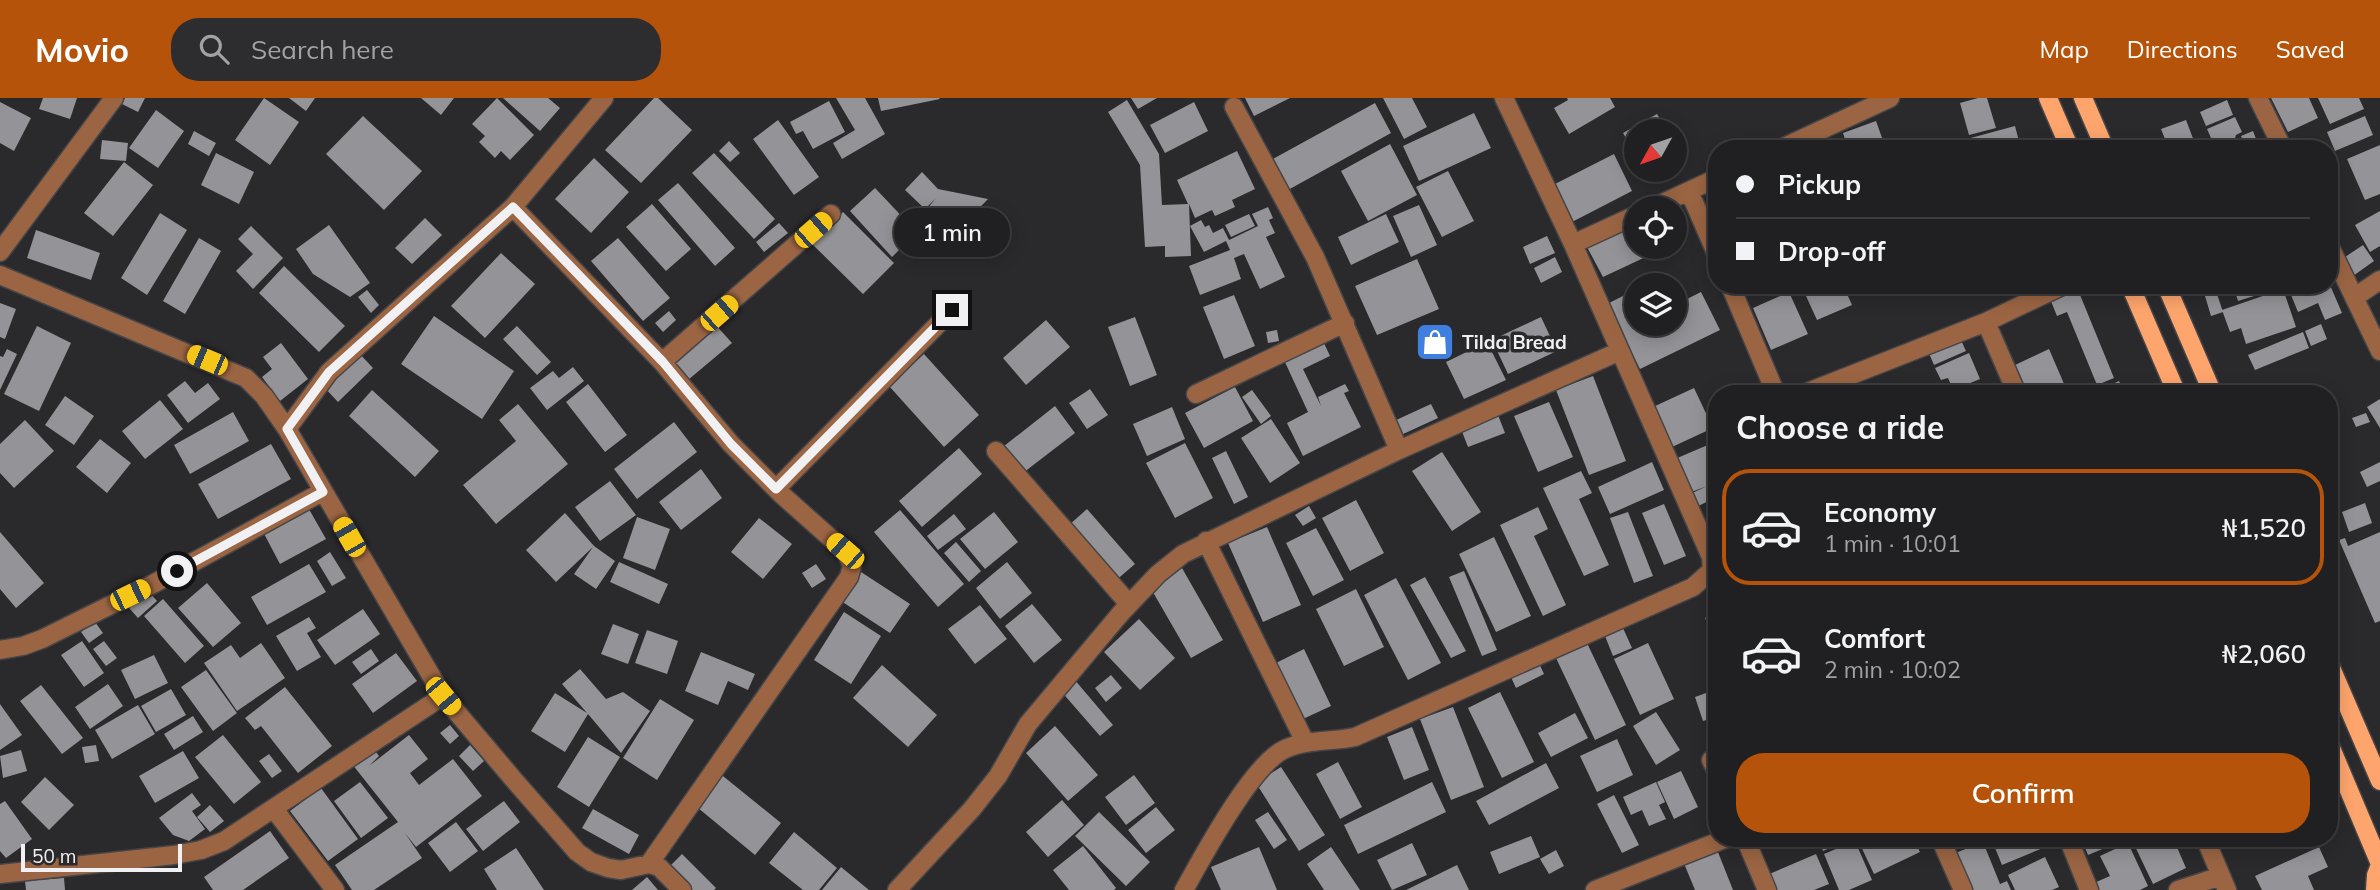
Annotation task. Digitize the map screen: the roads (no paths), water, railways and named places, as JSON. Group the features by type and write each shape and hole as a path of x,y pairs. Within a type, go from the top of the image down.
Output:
{"main road":[{"path":"2048,98 2066,140"},
{"path":"2082,98 2101,140"},
{"path":"2134,294 2173,385"},
{"path":"2170,294 2209,385"},
{"path":"2338,684 2380,780"},
{"path":"2338,765 2380,865 2375,890"}],"street":[{"path":"0,252 114,98"},
{"path":"287,429 329,372 513,207 604,98"},
{"path":"1504,98 1573,244 1708,550"},
{"path":"1799,140 1890,98"},
{"path":"2258,98 2279,140"},
{"path":"1234,107 1315,257 1399,450"},
{"path":"1678,196 1708,182"},
{"path":"1689,191 1708,234"},
{"path":"513,207 663,362 731,444 850,558 850,573 649,864"},
{"path":"663,362 831,214"},
{"path":"1573,244 1624,221"},
{"path":"2338,263 2380,351"},
{"path":"2,280 240,374 264,396 287,429 443,696 578,852 591,862 608,868 621,870 649,864 665,870 682,890"},
{"path":"2355,298 2380,280"},
{"path":"1734,294 1772,385"},
{"path":"1826,385 1986,321 2044,294"},
{"path":"776,489 952,310"},
{"path":"1986,321 2013,385"},
{"path":"1196,394 1345,323"},
{"path":"897,890 972,809 998,776 1028,724 1129,604 1158,574 1183,554 1399,450 1620,351"},
{"path":"996,451 1129,604"},
{"path":"0,650 23,646 54,633 153,584 323,492"},
{"path":"1206,541 1305,742"},
{"path":"1184,890 1245,790 1275,754 1305,742 1355,737 1693,587 1708,574"},
{"path":"0,874 201,850 224,841 443,696"},
{"path":"274,809 335,890"},
{"path":"1595,890 1708,845"},
{"path":"1749,847 1767,890"},
{"path":"1944,847 1963,890"},
{"path":"2072,847 2089,890"},
{"path":"2178,890 2224,883 2209,847"}],"place":[{"name":"Tilda Bread","path":"1435,342"}]}
